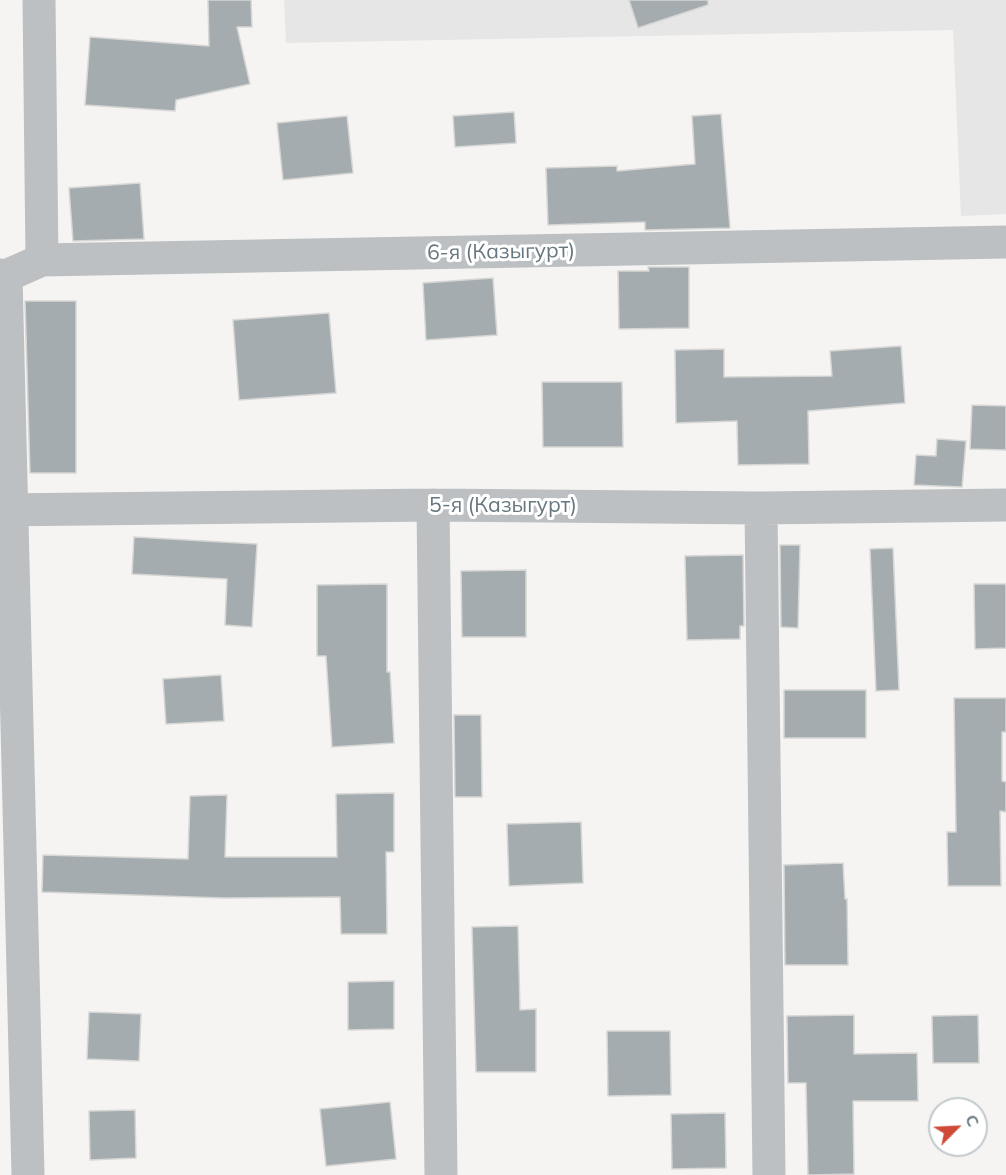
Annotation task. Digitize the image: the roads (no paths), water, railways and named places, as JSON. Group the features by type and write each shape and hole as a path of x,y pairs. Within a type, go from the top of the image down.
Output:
{"street":[{"path":"39,0 42,260"},
{"name":"6-я (Казыгурт)","path":"3,275 42,260 1006,242"},
{"path":"3,275 12,967 28,1175"},
{"path":"433,505 441,1175"},
{"name":"5-я (Казыгурт)","path":"6,510 433,505 761,508 1006,505"},
{"path":"761,508 769,1175"}]}
